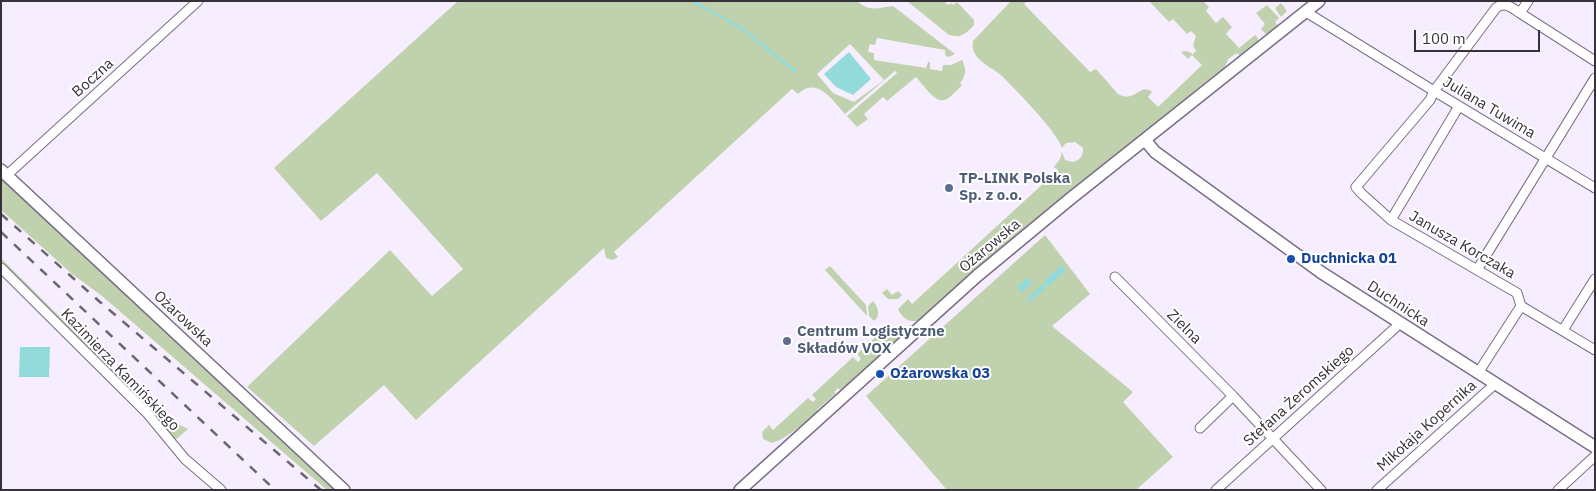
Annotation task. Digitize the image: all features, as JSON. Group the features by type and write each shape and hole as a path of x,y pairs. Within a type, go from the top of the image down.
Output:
{"main road":[{"name":"Ożarowska","path":"740,490 976,276 1319,1"},
{"name":"Duchnicka","path":"1145,140 1155,152 1295,255 1595,447"},
{"name":"Ożarowska","path":"4,173 344,490"}],"street":[{"name":"Boczna","path":"4,173 198,1"},
{"path":"1520,13 1528,1"},
{"path":"1434,91 1496,8 1504,4 1595,61"},
{"name":"Juliana Tuwima","path":"1306,12 1546,157 1477,270"},
{"path":"1595,78 1546,157 1595,188"},
{"name":"Janusza Korczaka","path":"1434,91 1430,100 1356,187 1391,220 1517,294 1521,306"},
{"name":"Janusza Korczaka","path":"1391,220 1459,106"},
{"name":"Kazimierza Kamińskiego","path":"1,268 146,412 185,459 220,490"},
{"name":"Zielna","path":"1115,277 1233,396 1321,490"},
{"path":"1563,330 1595,279"},
{"path":"1478,373 1521,306 1595,350"},
{"name":"Stefana Żeromskiego","path":"1216,490 1396,328 1399,323"},
{"name":"Mikołaja Kopernika","path":"1377,490 1495,384"},
{"path":"1200,428 1233,396"},
{"path":"1558,490 1595,456"}],"shaded area":[{"path":"458,1 857,1 869,8 893,6 955,54 949,57 946,56 945,50 877,38 875,45 870,44 868,52 874,53 874,60 926,68 928,62 930,62 930,69 942,71 943,65 951,65 962,60 965,67 965,75 960,83 962,85 947,99 939,100 934,97 916,77 887,101 883,97 864,114 868,119 857,127 847,116 897,73 895,71 845,114 824,92 818,89 805,89 798,94 792,89 614,252 618,257 613,260 606,258 604,248 416,420 384,385 314,446 247,387 390,250 432,296 463,269 377,173 321,221 274,168","holes":["850,44 884,80 854,102 833,93 817,74"]},
{"path":"907,1 944,1 948,5 951,3 953,5 957,2 974,20 974,25 960,36 949,35"},
{"path":"1011,1 1027,1 1024,4 1090,72 1096,69 1118,94 1129,96 1148,90 1152,92 1148,97 1158,107 1202,65 1192,55 1188,59 1181,52 1186,51 1193,54 1196,51 1193,45 1196,36 1191,31 1187,34 1173,19 1169,22 1149,1 1203,1 1209,7 1206,11 1216,23 1223,17 1232,27 1226,34 1239,48 1255,35 1258,41 1240,56 1237,53 1228,59 1224,70 1207,81 1043,217 924,319 909,320 903,317 898,309 908,299 912,304 1058,170 1054,167 1060,159 1062,152 1065,160 1073,162 1080,159 1082,155 1083,148 1075,142 1066,143 1062,148 1053,132 1027,101 1000,75 981,61 974,52 973,41"},
{"path":"1281,3 1287,11 1281,17 1275,8"},
{"path":"1267,5 1279,18 1275,22 1278,26 1267,35 1261,29 1265,24 1256,13"},
{"path":"849,52 871,79 853,95 836,87 824,74"},
{"path":"1,177 335,490 327,490 102,296 72,274 1,210"},
{"path":"1045,235 1090,294 1052,326 1133,392 1123,402 1173,457 1136,490 947,490 866,396"},
{"path":"1,258 156,413 188,429 174,441 140,400 1,262"},
{"path":"1062,265 1066,270 1049,286 1044,281"},
{"path":"830,266 866,305 867,316 825,270"},
{"path":"1027,278 1032,283 1022,293 1017,287"},
{"path":"1044,283 1047,287 1030,302 1027,299"},
{"path":"887,289 892,295 898,291 902,295 898,299 888,299 882,293"},
{"path":"873,301 878,311 878,316 874,321 869,316 868,306"},
{"path":"897,331 898,338 895,344 848,387 846,385 840,390 838,388 834,392 836,393 817,410 819,413 778,441 772,443 763,439 762,432 769,425 773,430 808,398 813,402 816,399 812,395 853,357 858,362 861,359 857,354 881,332 883,334"},
{"path":"20,347 50,347 49,377 19,377"}],"waterway":[{"path":"692,1 740,27 795,71"}],"railway":[{"path":"1,214 100,302 321,490"},
{"path":"1,232 275,490"}],"place":[{"name":"TP-LINK Polska Sp. z o.o.","path":"949,188"},
{"name":"Duchnicka 01","path":"1291,259"},
{"name":"Centrum Logistyczne Składów VOX","path":"787,341"},
{"name":"Ożarowska 03","path":"880,374"}]}
